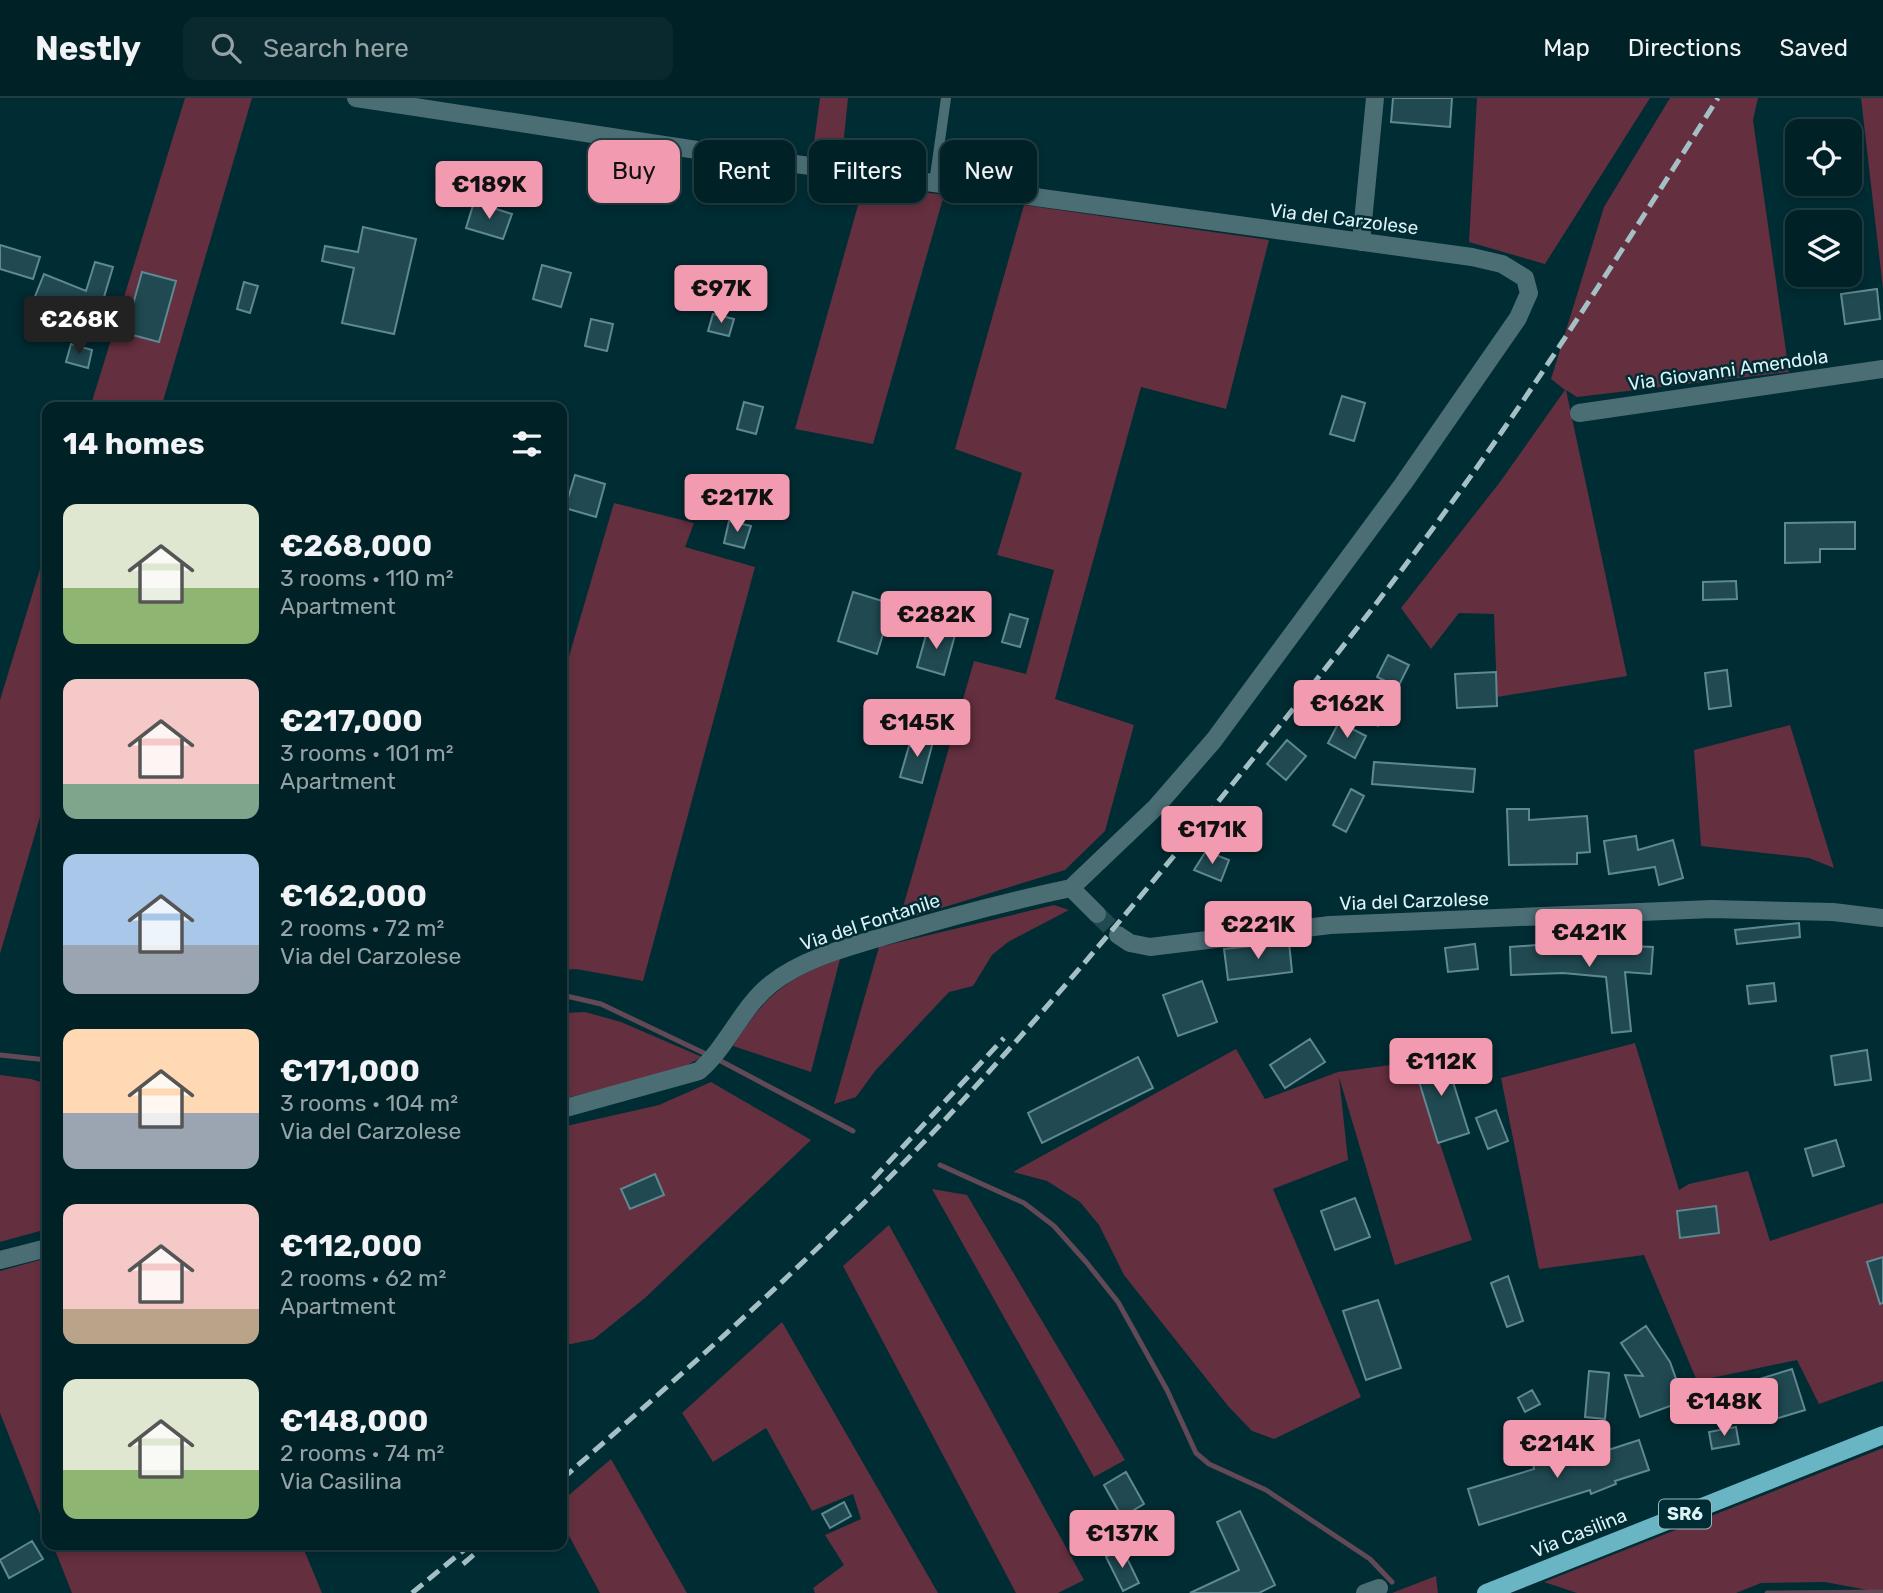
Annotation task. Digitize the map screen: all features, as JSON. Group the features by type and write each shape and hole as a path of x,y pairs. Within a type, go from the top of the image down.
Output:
{"main road":[{"name":"Via Casilina","path":"1486,1593 1883,1435"}],"street":[{"name":"Via del Carzolese","path":"356,98 933,183 1361,242 1502,264 1525,278 1529,286 1528,299 1423,456 1225,726 1162,800 1071,888"},
{"path":"1361,242 1375,98"},
{"name":"Via Giovanni Amendola","path":"1579,413 1883,369"},
{"path":"1071,888 1097,914"},
{"name":"Via del Fontanile","path":"567,1108 699,1071 724,1044 769,986 809,962 933,922 1071,888"},
{"name":"Via del Carzolese","path":"1118,935 1129,943 1150,947 1353,923 1712,909 1833,912 1883,918"},
{"path":"0,1260 42,1249"}],"lane":[{"path":"933,183 946,98"}],"shaded area":[{"path":"185,98 252,98 163,402 92,402"},
{"path":"820,98 848,98 844,140 814,140"},
{"path":"1477,98 1650,98 1545,264 1469,242"},
{"path":"1670,98 1758,98 1753,120 1789,372 1577,397 1566,390 1627,676 1497,697 1494,614 1459,613 1431,649 1401,608 1500,482 1565,390 1551,379 1604,207"},
{"path":"1861,98 1883,98 1883,289"},
{"path":"926,193 940,194 942,203 873,444 795,429 859,203 926,203"},
{"path":"1024,205 1269,240 1226,409 1141,387 1055,699 1134,725 1105,831 1065,870 899,921 974,661 1026,674 1054,570 997,555 1022,473 955,449"},
{"path":"614,503 694,523 685,547 755,567 643,981 567,970 567,663"},
{"path":"42,562 42,810 0,954 0,700"},
{"path":"1790,725 1834,868 1809,858 1701,846 1694,750"},
{"path":"1054,905 1069,910 1008,942 992,955 973,986 949,992 875,1071 856,1097 834,1104 879,947"},
{"path":"840,959 811,1072 733,1046 755,1014 778,991 804,974"},
{"path":"585,1012 621,1022 702,1057 680,1069 567,1098 567,1013"},
{"path":"1635,1043 1679,1190 1689,1184 1748,1171 1770,1241 1883,1203 1883,1381 1819,1404 1797,1360 1697,1381 1644,1255 1539,1269 1501,1078"},
{"path":"1236,1049 1265,1099 1338,1072 1413,1062 1472,1240 1395,1265 1339,1077 1348,1160 1273,1189 1361,1397 1274,1439 1252,1431 1228,1406 1124,1275 1099,1225 1080,1202 1047,1181 1013,1172"},
{"path":"0,1075 42,1082 42,1230 0,1242"},
{"path":"711,1082 811,1140 645,1298 594,1339 567,1345 567,1126 659,1105"},
{"path":"932,1189 967,1195 1125,1460 1094,1477"},
{"path":"889,1225 1084,1580 1058,1593 1016,1593 843,1266"},
{"path":"42,1259 42,1519 0,1413 0,1271"},
{"path":"782,1322 938,1593 815,1593 813,1588 844,1565 825,1535 861,1519 853,1494 812,1511 766,1428 713,1462 682,1413"},
{"path":"1883,1448 1883,1593 1825,1582 1761,1583 1736,1593 1577,1593 1544,1582"},
{"path":"611,1459 687,1593 600,1593 567,1532 567,1497"},
{"path":"55,1550 304,1550 322,1593 72,1593"},
{"path":"1436,1576 1438,1593 1392,1593"}],"building":[{"path":"1393,98 1452,98 1450,127 1391,122"},
{"path":"474,202 512,214 503,239 466,228"},
{"path":"363,227 416,239 394,334 342,323 354,268 322,261 325,246 358,252"},
{"path":"0,245 40,257 33,279 0,269"},
{"path":"95,262 113,267 98,317 34,299 44,274 86,291"},
{"path":"542,265 571,273 561,307 533,299"},
{"path":"142,272 176,281 159,342 125,333"},
{"path":"244,282 258,286 250,313 237,309"},
{"path":"1877,289 1880,319 1845,324 1841,294"},
{"path":"713,314 734,319 729,336 708,331"},
{"path":"591,319 613,324 607,351 585,346"},
{"path":"71,344 92,350 88,368 66,362"},
{"path":"1342,396 1365,403 1354,441 1330,434"},
{"path":"744,402 763,407 756,434 737,429"},
{"path":"575,475 605,484 596,517 567,509"},
{"path":"729,521 751,526 744,548 724,543"},
{"path":"1855,522 1855,549 1820,549 1820,562 1785,563 1785,523"},
{"path":"1736,581 1737,599 1703,600 1703,582"},
{"path":"853,592 892,604 877,654 838,641"},
{"path":"1010,614 1028,619 1020,647 1002,642"},
{"path":"928,628 955,635 944,675 917,667"},
{"path":"1388,655 1409,665 1398,687 1377,677"},
{"path":"1727,670 1731,706 1709,709 1705,673"},
{"path":"1496,672 1497,706 1457,708 1455,674"},
{"path":"1373,702 1388,712 1378,726 1363,717"},
{"path":"1339,722 1366,736 1355,758 1328,743"},
{"path":"917,733 934,738 922,783 900,777 909,746 914,747"},
{"path":"1287,740 1306,756 1286,780 1267,764"},
{"path":"1374,762 1475,769 1473,792 1372,784"},
{"path":"1351,789 1364,796 1346,832 1333,825"},
{"path":"1507,809 1529,809 1529,820 1587,816 1590,852 1577,853 1577,864 1509,865"},
{"path":"1636,836 1638,850 1673,840 1683,878 1659,885 1655,867 1609,874 1604,841"},
{"path":"1206,851 1229,860 1221,881 1194,870"},
{"path":"1799,923 1800,937 1737,944 1735,930"},
{"path":"1289,942 1292,972 1228,980 1224,949"},
{"path":"1564,943 1653,947 1651,974 1625,972 1631,1031 1612,1033 1606,977 1563,973 1511,975 1510,947"},
{"path":"1475,944 1478,969 1448,972 1445,948"},
{"path":"1202,981 1217,1022 1178,1036 1163,995"},
{"path":"1774,983 1776,1001 1749,1004 1747,986"},
{"path":"1310,1039 1325,1062 1285,1088 1270,1065"},
{"path":"1867,1050 1871,1080 1835,1085 1831,1056"},
{"path":"1444,1053 1469,1133 1438,1143 1413,1062"},
{"path":"1138,1057 1153,1088 1042,1143 1028,1113"},
{"path":"1496,1110 1508,1141 1488,1149 1476,1118"},
{"path":"1836,1140 1844,1166 1813,1176 1805,1149"},
{"path":"655,1174 664,1195 630,1209 621,1189"},
{"path":"1355,1198 1370,1237 1335,1250 1321,1211"},
{"path":"1716,1206 1719,1233 1680,1238 1677,1211"},
{"path":"1883,1257 1883,1303 1880,1304 1867,1262"},
{"path":"1508,1276 1523,1321 1507,1327 1491,1283"},
{"path":"1378,1300 1401,1368 1366,1380 1343,1311"},
{"path":"1646,1326 1670,1362 1684,1401 1640,1417 1625,1375 1643,1376 1621,1343"},
{"path":"1792,1369 1805,1410 1765,1422 1753,1381"},
{"path":"1589,1371 1609,1373 1605,1419 1585,1417"},
{"path":"1532,1390 1540,1404 1525,1412 1518,1398"},
{"path":"1736,1427 1739,1444 1712,1449 1709,1432"},
{"path":"1639,1440 1649,1470 1615,1481 1616,1484 1591,1494 1590,1490 1479,1525 1468,1489 1534,1469 1533,1463 1562,1454 1563,1458 1603,1442 1602,1452"},
{"path":"1126,1472 1144,1504 1122,1517 1104,1485"},
{"path":"844,1502 851,1516 830,1528 822,1514"},
{"path":"1240,1511 1275,1585 1259,1593 1190,1593 1239,1570 1217,1522"},
{"path":"32,1541 43,1559 9,1578 0,1560"},
{"path":"1122,1548 1139,1583 1123,1591 1106,1557"}],"waterway":[{"path":"567,996 601,1004 708,1055"},
{"path":"0,1055 42,1059"},
{"path":"717,1059 853,1131"},
{"path":"940,1165 1024,1203 1054,1226 1087,1263 1118,1302 1167,1390 1196,1453 1209,1464 1266,1490 1370,1559 1392,1582"},
{"path":"1767,1593 1883,1592"}],"tunnel":[{"path":"1097,914 1118,935"}],"railway":[{"path":"567,1475 755,1307 895,1172 1015,1043 1124,916 1328,665 1455,499 1575,323 1718,98"},
{"path":"873,1179 1004,1038"},
{"path":"412,1593 464,1550"},
{"path":"463,1564 479,1550"}]}
